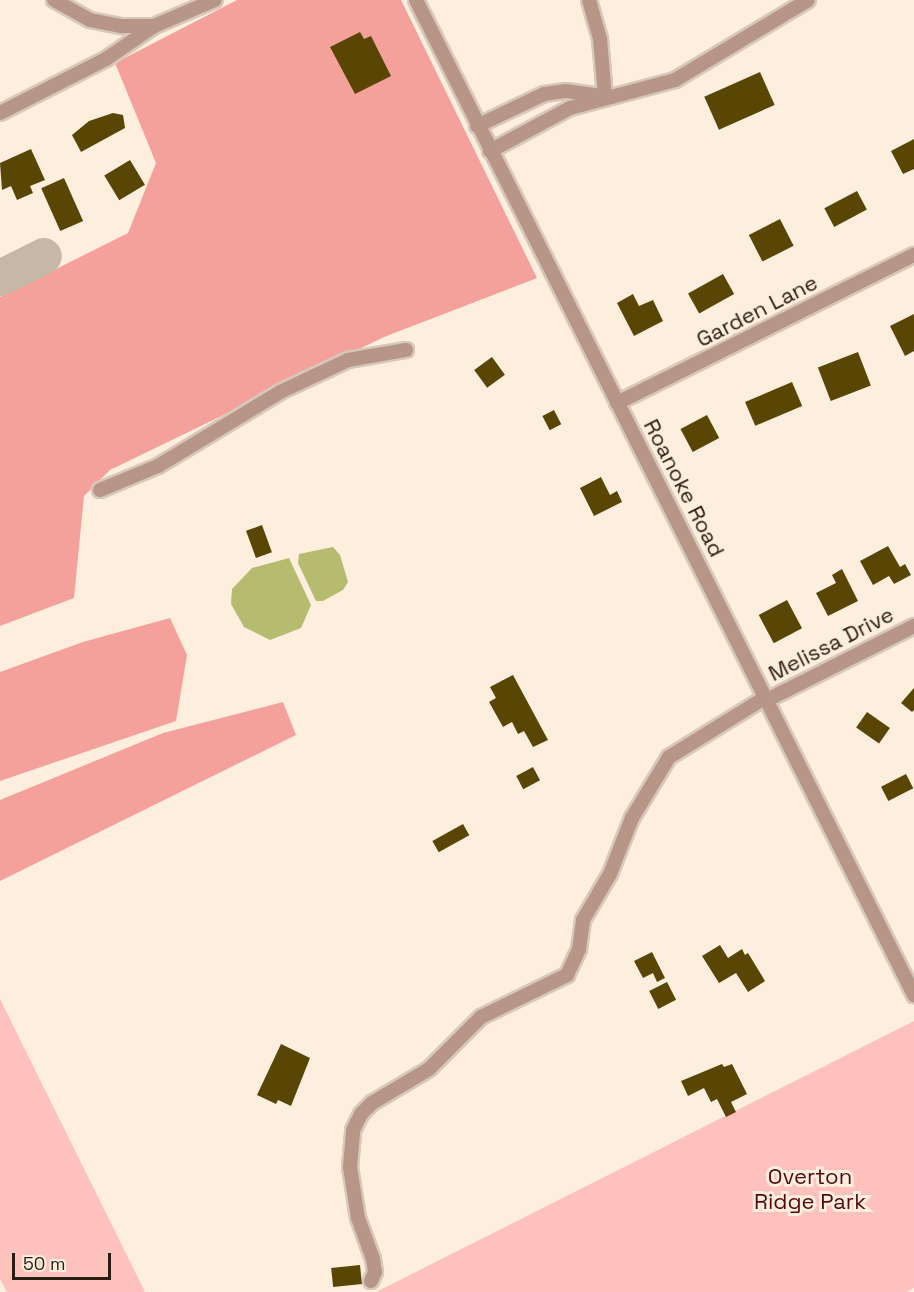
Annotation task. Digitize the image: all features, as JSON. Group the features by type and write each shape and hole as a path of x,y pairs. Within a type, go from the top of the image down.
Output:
{"street":[{"path":"54,0 90,20 122,26 154,26"},
{"path":"0,113 106,59 154,26 215,0"},
{"name":"Roanoke Road","path":"416,0 490,152 914,995"},
{"path":"589,0 600,39 605,96"},
{"path":"490,152 570,108 605,96 653,88 675,80 808,0"},
{"path":"477,126 544,94 566,90 605,96"},
{"name":"Garden Lane","path":"618,403 914,255"},
{"path":"100,490 158,466 280,392 348,360 406,350"},
{"name":"Melissa Drive","path":"371,1281 375,1272 373,1259 358,1218 350,1167 353,1130 361,1114 372,1103 429,1069 481,1017 567,975 579,949 583,920 610,874 632,818 669,757 766,698 914,626"}],"green space":[{"path":"0,999 145,1292 7,1292 0,1279"},
{"name":"Overton Ridge Park","path":"914,1021 914,1288 906,1292 376,1292"}],"shaded area":[{"path":"237,0 401,0 537,278 384,337 110,470 84,496 74,598 0,626 0,297 128,233 156,163 115,63"},
{"path":"333,547 340,555 348,582 343,590 323,601 316,601 298,563 299,554"},
{"path":"289,558 311,605 301,628 270,640 244,627 231,604 232,589 252,568"},
{"path":"170,618 187,655 176,721 0,781 0,672 83,642"},
{"path":"283,702 296,735 0,881 0,800 163,733"}],"building":[{"path":"360,32 364,39 371,36 391,76 355,94 330,47"},
{"path":"760,72 775,105 719,130 704,97"},
{"path":"113,113 123,115 125,128 81,152 72,135 89,121"},
{"path":"914,139 914,169 903,174 891,151"},
{"path":"31,149 45,180 30,186 33,193 17,200 11,186 2,190 0,163"},
{"path":"130,160 145,185 119,200 104,175"},
{"path":"64,178 83,221 60,231 41,188"},
{"path":"857,191 867,210 834,227 824,208"},
{"path":"780,219 794,246 762,262 749,235"},
{"path":"723,274 734,294 699,314 688,293"},
{"path":"633,294 639,306 653,300 663,321 634,336 617,303"},
{"path":"914,314 914,351 905,356 890,326"},
{"path":"858,352 871,386 831,401 818,367"},
{"path":"492,357 505,375 487,388 474,370"},
{"path":"792,382 802,406 755,426 745,402"},
{"path":"554,410 561,424 550,430 542,416"},
{"path":"707,415 719,438 693,452 681,429"},
{"path":"601,477 610,495 617,491 622,502 594,516 580,488"},
{"path":"262,525 272,552 256,558 246,531"},
{"path":"888,546 900,567 905,564 911,575 894,584 889,576 873,585 860,561"},
{"path":"842,569 858,601 828,616 816,593 836,583 832,575"},
{"path":"787,600 802,628 774,643 759,615"},
{"path":"513,675 548,740 533,747 524,731 518,734 512,722 503,727 489,702 496,698 490,687"},
{"path":"914,688 914,710 912,712 901,703"},
{"path":"867,712 890,728 879,744 856,728"},
{"path":"533,767 540,780 523,789 516,776"},
{"path":"906,774 913,788 888,801 881,787"},
{"path":"463,824 469,835 439,852 432,841"},
{"path":"720,945 728,958 742,949 745,955 748,953 765,981 748,992 736,973 719,983 702,956"},
{"path":"652,952 665,978 657,982 653,973 643,978 634,961"},
{"path":"667,982 676,1000 658,1009 649,991"},
{"path":"281,1044 310,1058 291,1106 278,1100 276,1104 257,1095"},
{"path":"722,1064 724,1067 732,1064 747,1094 731,1102 736,1112 726,1117 717,1099 711,1102 704,1088 688,1096 681,1081"},
{"path":"360,1265 362,1284 333,1287 331,1268"}],"taxiway":[{"path":"0,278 44,256"}]}
